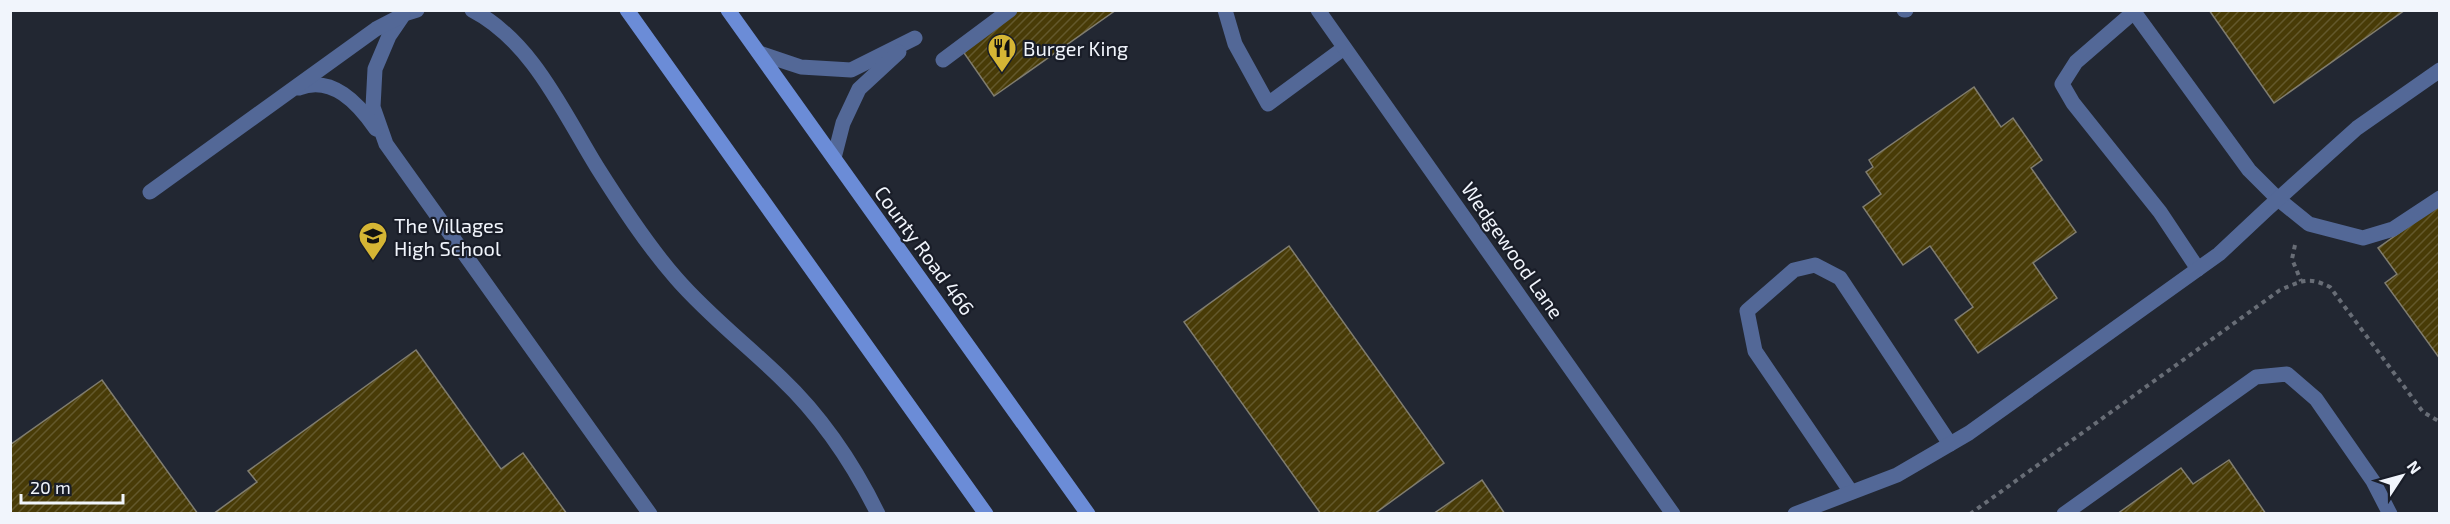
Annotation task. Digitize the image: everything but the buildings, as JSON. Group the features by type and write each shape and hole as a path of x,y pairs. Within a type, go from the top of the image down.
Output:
{"main road":[{"path":"627,10 986,513"},
{"name":"County Road 466","path":"728,10 1088,513"}],"street":[{"path":"472,10 491,20 520,49 550,90 604,177 675,278 734,336 782,378 812,412 846,454 878,513"},
{"path":"943,60 1010,10"},
{"path":"1225,10 1235,44 1268,104 1344,48"},
{"name":"Wedgewood Lane","path":"1318,10 1673,513"},
{"path":"2199,269 2160,212 2073,103 2062,84 2076,62 2135,11 2249,170 2278,199 2309,224 2363,238 2392,229 2439,198"},
{"path":"150,192 376,29 410,13"},
{"path":"386,144 374,107 375,69 389,36 410,13"},
{"path":"759,53 801,67 851,70 915,38 859,89 843,123 834,158"},
{"path":"1795,513 1897,476 1970,433 2219,255 2358,128 2439,70"},
{"path":"288,93 310,84 328,85 352,100 367,117 650,513"},
{"path":"1851,492 1755,351 1747,311 1794,270 1815,265 1840,278 1950,444"},
{"path":"2064,513 2256,378 2287,374 2316,399 2373,480 2390,513"}],"path":[{"path":"2301,281 2292,259 2296,240 2309,224"}],"place":[{"name":"Burger King","path":"1002,74"},
{"name":"The Villages High School","path":"373,262"}]}
